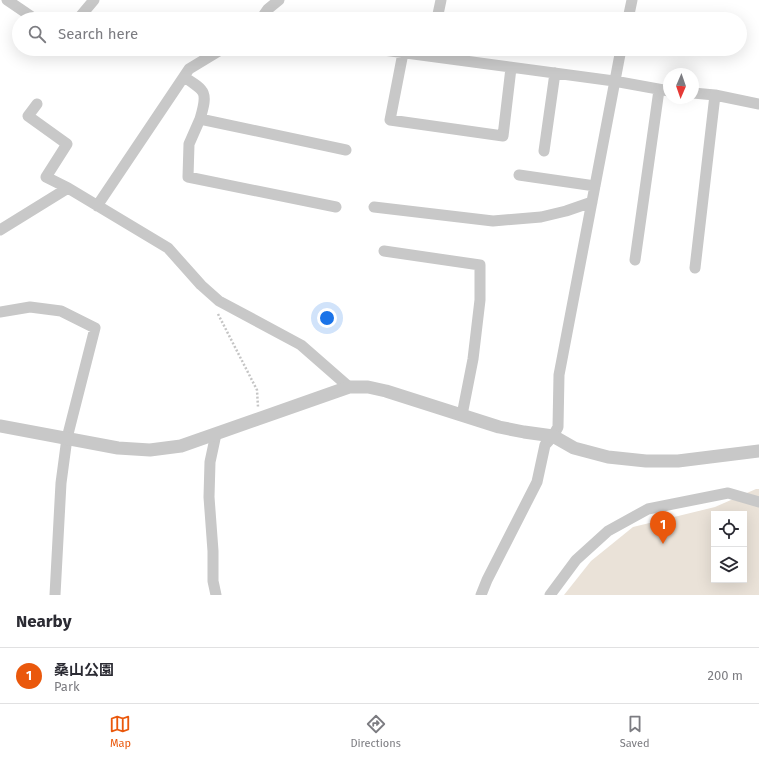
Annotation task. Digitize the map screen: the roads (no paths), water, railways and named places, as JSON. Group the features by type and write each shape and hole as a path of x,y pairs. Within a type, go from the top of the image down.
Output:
{"street":[{"path":"7,0 25,12"},
{"path":"84,12 94,0"},
{"path":"266,12 279,0"},
{"path":"438,12 441,0"},
{"path":"629,12 632,0"},
{"path":"97,206 189,69 210,56"},
{"path":"402,56 390,120 503,136 511,68"},
{"path":"447,56 511,68 614,81 663,90"},
{"path":"480,595 537,482 545,445 553,436 558,427 559,375 619,56"},
{"path":"544,151 555,73"},
{"path":"184,77 201,88 206,101 189,144 188,177 336,207"},
{"path":"699,94 715,95 759,104"},
{"path":"695,268 715,95"},
{"path":"634,260 663,96"},
{"path":"36,104 28,116 67,144 46,177 68,188 168,248 201,285 219,302 300,345 349,387"},
{"path":"200,118 346,150"},
{"path":"519,175 595,186"},
{"path":"0,230 68,188"},
{"path":"374,207 493,221 541,216 566,211 592,202"},
{"path":"384,251 480,265 480,300 473,359 462,415"},
{"path":"0,312 30,307 61,311 95,328 66,438 61,483 55,595"},
{"path":"0,426 118,448 150,450 181,446 349,387 368,387 386,391 499,427 553,436 574,448 608,457 646,461 678,461 759,451"},
{"path":"216,434 210,462 209,497 213,551 213,581 216,595"},
{"path":"550,595 576,560 608,531 648,509 728,493 759,502"}],"place":[{"name":"桑山公園","path":"663,544"}]}
